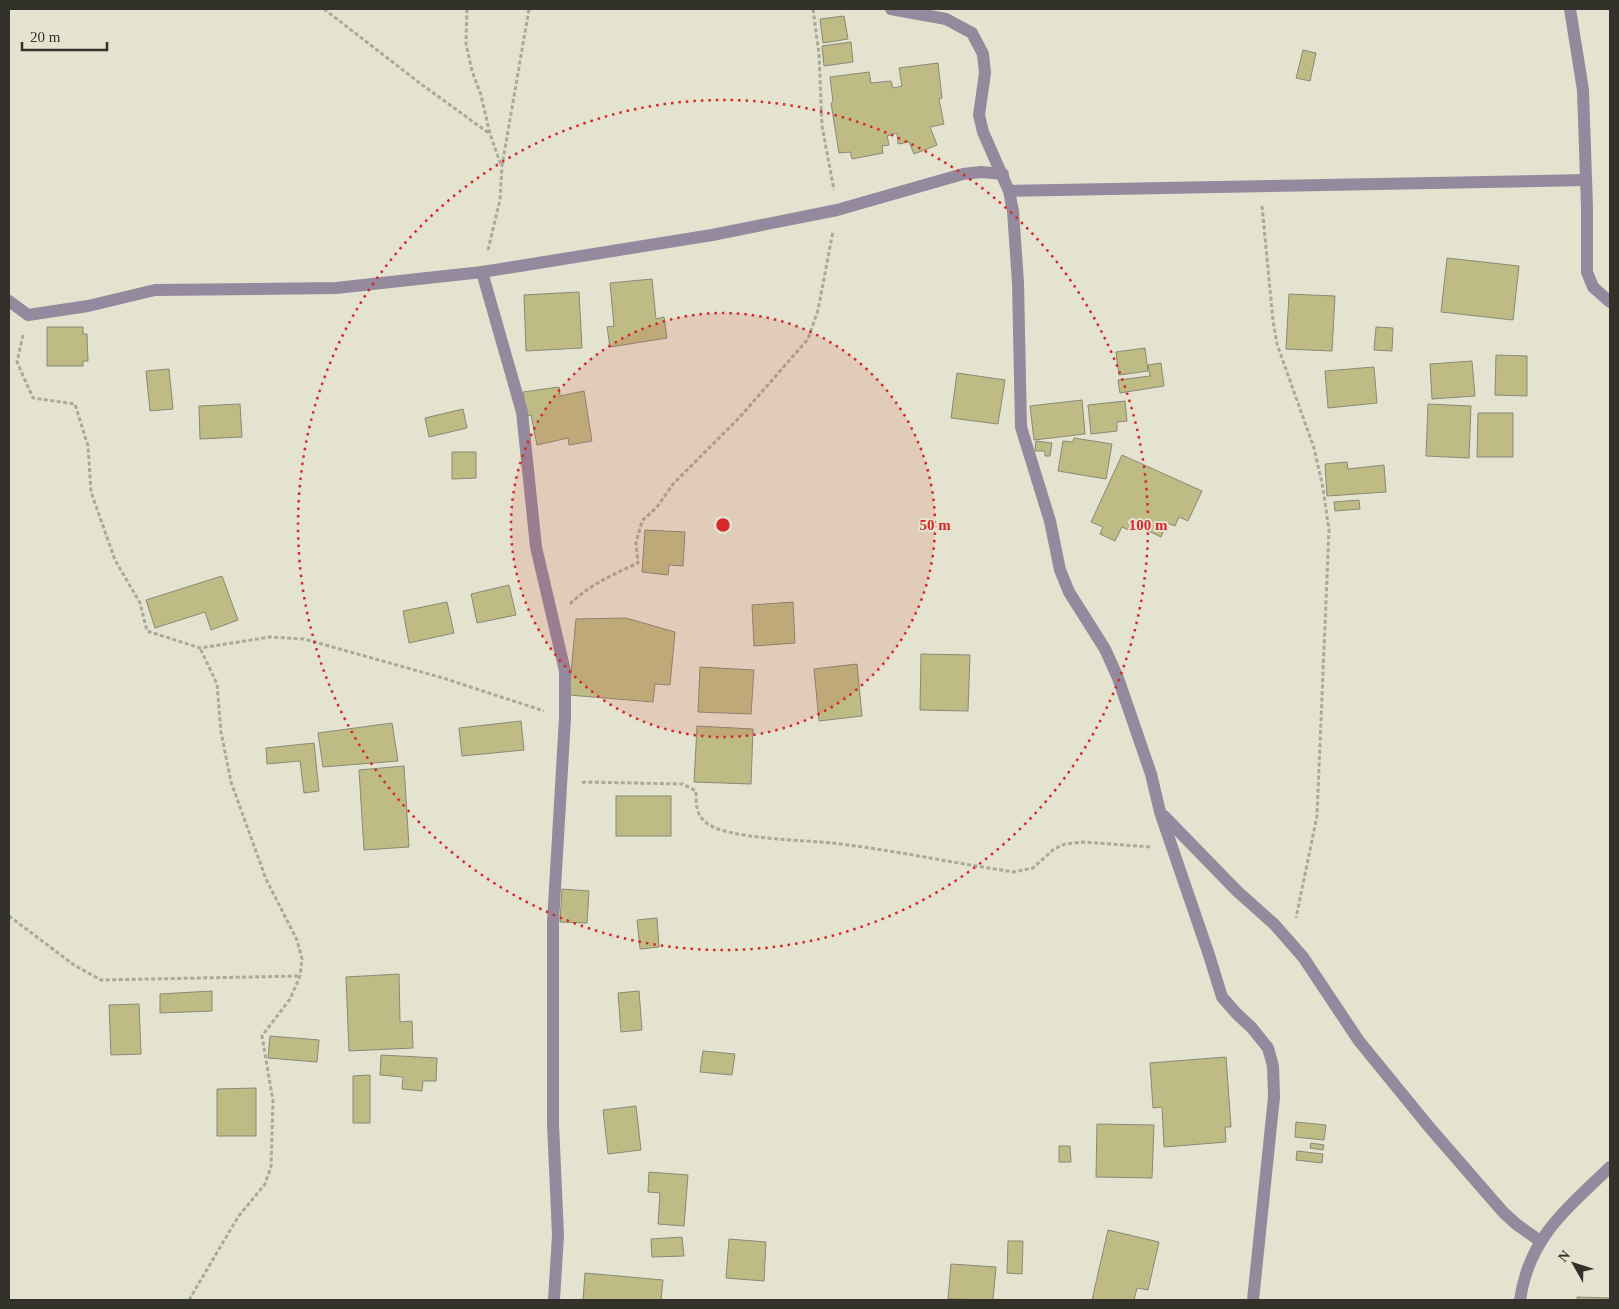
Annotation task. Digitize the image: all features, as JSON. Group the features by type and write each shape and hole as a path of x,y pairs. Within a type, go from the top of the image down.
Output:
{"street":[{"path":"891,9 946,19 972,33 983,54 984,74 979,115 983,132 1003,174 1013,211 1018,283 1022,427 1050,521 1060,570 1069,592 1105,649 1118,678 1151,774 1160,812 1222,997 1252,1028 1268,1048 1273,1066 1274,1098 1253,1300"},
{"path":"1570,9 1583,90 1586,180 1586,272 1593,287 1610,302"},
{"path":"9,301 28,315 88,306 155,290 336,288 482,272 712,235 837,210 963,174 981,172 1003,174"},
{"path":"1009,191 1586,180"},
{"path":"482,272 522,412 536,547 565,672 566,718 553,922 553,1124 558,1235 554,1300"},
{"path":"1160,812 1237,891 1274,924 1304,957 1359,1042 1430,1128 1503,1212 1540,1241"},
{"path":"1520,1300 1528,1265 1540,1241 1555,1221 1610,1167"}],"path":[{"path":"324,9 420,84 490,134"},
{"path":"467,9 466,43 472,71 481,96 490,134 502,166"},
{"path":"482,272 500,200 502,166 529,9"},
{"path":"553,620 577,597 612,575 638,563 636,544 642,521 657,506 673,484 739,418 808,339 818,310 837,210 822,126 819,54 813,9"},
{"path":"1260,186 1277,344 1314,448 1324,488 1329,530 1317,816 1291,943"},
{"path":"28,315 17,362 33,398 75,404 88,446 91,492 115,560 140,603 147,631 200,648 270,637 304,639 443,678 566,718"},
{"path":"189,1300 238,1217 265,1184 271,1167 273,1101 262,1036 290,1000 300,976 302,959 297,940 266,879 231,782 221,732 217,684 200,648"},
{"path":"561,794 585,782 683,784 696,791 696,807 700,818 710,826 731,833 834,843 1014,872 1032,868 1054,849 1065,844 1082,842 1173,848"},
{"path":"9,916 74,965 101,980 300,976"}],"building":[{"path":"844,16 848,39 823,43 820,19"},
{"path":"851,42 853,62 824,66 822,46"},
{"path":"1303,50 1316,53 1310,81 1296,78"},
{"path":"938,63 942,98 939,99 944,124 930,127 937,145 914,154 909,142 898,144 897,133 887,136 889,145 882,146 883,153 852,159 850,152 839,153 831,103 833,102 830,77 869,72 871,83 891,81 893,88 902,86 899,68"},
{"path":"1447,258 1519,266 1513,320 1441,312"},
{"path":"652,279 656,319 664,317 667,338 610,347 607,327 614,326 610,283"},
{"path":"579,292 582,348 526,351 524,295"},
{"path":"1289,294 1335,296 1332,351 1286,349"},
{"path":"47,327 83,327 83,334 87,334 88,361 83,361 83,366 47,366"},
{"path":"1376,327 1393,328 1392,351 1374,350"},
{"path":"1145,348 1148,371 1119,375 1116,352"},
{"path":"1496,355 1527,356 1527,396 1495,395"},
{"path":"1472,361 1475,396 1432,399 1430,364"},
{"path":"1161,363 1164,386 1120,393 1118,380 1150,376 1148,365"},
{"path":"1374,367 1377,403 1328,408 1325,371"},
{"path":"169,369 173,409 150,411 146,371"},
{"path":"957,373 1005,380 998,424 951,418"},
{"path":"559,387 560,396 584,391 592,441 569,445 568,438 537,445 531,415 527,416 523,392"},
{"path":"1082,400 1085,434 1034,440 1030,406"},
{"path":"1125,401 1127,421 1117,422 1117,431 1091,434 1088,405"},
{"path":"240,404 242,437 200,439 199,406"},
{"path":"1428,404 1471,406 1469,458 1426,456"},
{"path":"463,409 467,428 429,437 425,418"},
{"path":"1478,413 1513,413 1513,457 1477,457"},
{"path":"1074,438 1112,444 1106,479 1058,471 1063,441 1073,442"},
{"path":"1036,441 1052,443 1050,456 1045,456 1045,451 1035,451"},
{"path":"452,452 476,452 476,478 452,479"},
{"path":"1122,455 1202,491 1188,521 1179,517 1175,526 1167,523 1161,537 1134,524 1131,531 1122,527 1115,541 1100,534 1103,527 1091,522"},
{"path":"1347,462 1348,469 1384,465 1386,492 1327,496 1325,464"},
{"path":"1359,500 1360,509 1335,511 1334,502"},
{"path":"645,530 685,532 683,566 669,565 668,575 642,572"},
{"path":"222,576 238,620 211,630 205,612 155,628 146,600"},
{"path":"509,585 516,615 477,623 471,594"},
{"path":"447,602 454,633 409,643 403,611"},
{"path":"793,602 795,643 754,646 752,605"},
{"path":"626,618 675,632 670,685 655,684 653,702 569,695 576,619"},
{"path":"921,654 970,655 968,711 920,710"},
{"path":"857,664 862,716 819,721 814,669"},
{"path":"700,667 754,670 751,714 698,712"},
{"path":"521,721 524,750 462,756 459,728"},
{"path":"392,723 398,761 323,767 318,733"},
{"path":"697,726 753,729 751,784 694,782"},
{"path":"314,743 319,791 304,793 300,761 267,764 266,748"},
{"path":"404,766 409,847 364,850 359,770"},
{"path":"616,796 671,796 671,836 616,836"},
{"path":"562,889 589,891 587,923 560,922"},
{"path":"657,918 659,947 640,949 637,920"},
{"path":"399,974 400,1022 412,1021 413,1048 349,1051 346,977"},
{"path":"212,991 212,1011 160,1013 160,994"},
{"path":"639,991 642,1030 621,1032 618,993"},
{"path":"139,1004 141,1054 111,1055 109,1005"},
{"path":"270,1036 319,1040 317,1062 268,1058"},
{"path":"703,1051 735,1054 732,1075 700,1072"},
{"path":"381,1055 437,1058 436,1081 423,1081 422,1091 402,1089 403,1077 380,1075"},
{"path":"1226,1057 1231,1127 1225,1127 1226,1142 1164,1147 1162,1107 1153,1108 1150,1063"},
{"path":"370,1075 370,1123 353,1123 353,1076"},
{"path":"256,1088 256,1136 217,1136 217,1089"},
{"path":"636,1106 641,1150 608,1154 603,1110"},
{"path":"1296,1122 1326,1125 1324,1140 1295,1137"},
{"path":"1097,1124 1154,1125 1152,1178 1096,1177"},
{"path":"1311,1143 1324,1145 1323,1150 1310,1148"},
{"path":"1059,1146 1070,1146 1071,1162 1059,1162"},
{"path":"1297,1151 1323,1154 1322,1163 1296,1160"},
{"path":"649,1172 688,1175 684,1226 658,1224 660,1193 648,1192"},
{"path":"1108,1230 1159,1242 1148,1290 1137,1288 1134,1300 1092,1300"},
{"path":"682,1237 684,1256 652,1257 651,1239"},
{"path":"729,1239 766,1242 764,1281 726,1278"},
{"path":"1008,1241 1023,1241 1022,1274 1007,1273"},
{"path":"951,1264 996,1267 993,1300 948,1299"},
{"path":"585,1273 663,1280 661,1300 583,1300"},
{"path":"1577,1297 1610,1298 1610,1300 1577,1300"}]}
